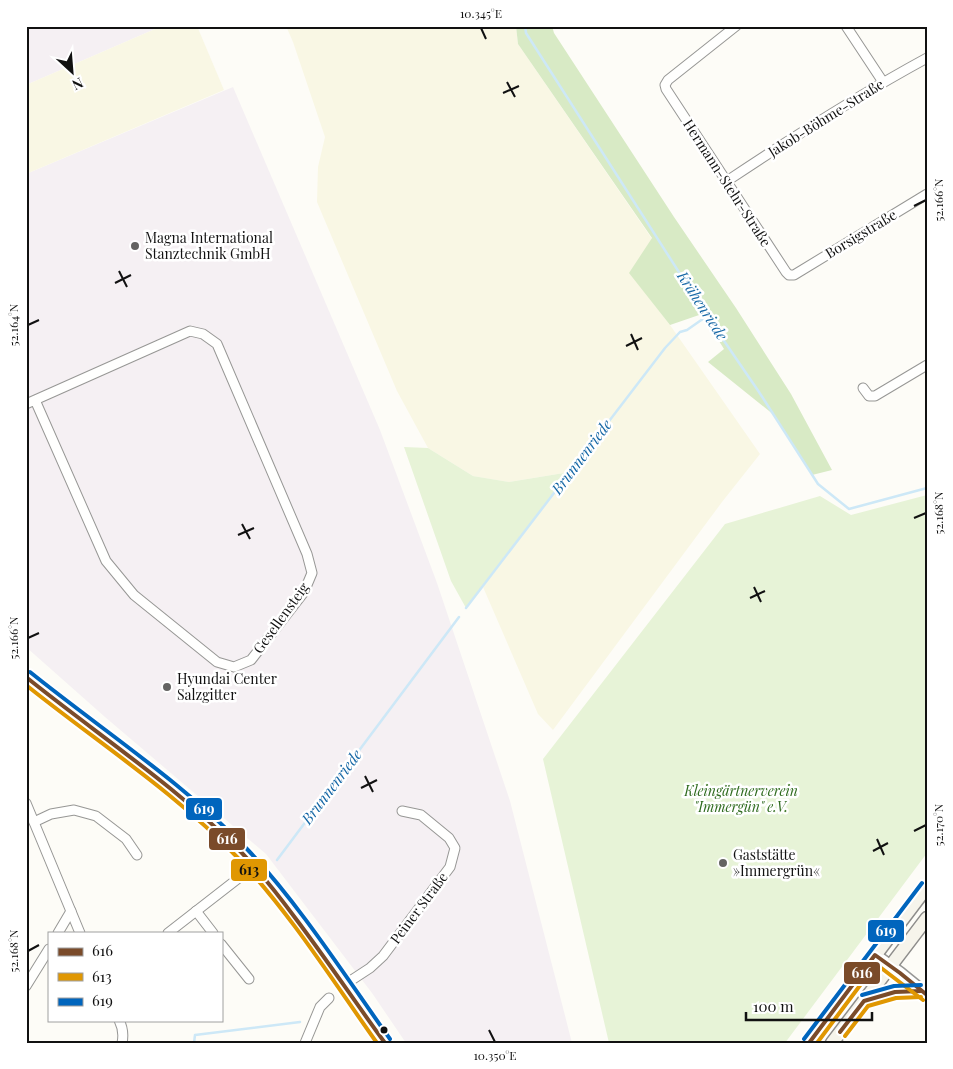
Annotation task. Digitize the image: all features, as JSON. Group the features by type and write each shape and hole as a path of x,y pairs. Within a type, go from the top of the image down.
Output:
{"main road":[{"path":"26,677 152,774 196,810 240,851 297,920 385,1043"},
{"path":"809,1043 927,887"},
{"path":"832,1043 927,918"}],"street":[{"name":"Hermann-Stehr-Straße","path":"736,26 668,80 665,84 666,89 786,272 789,275 794,275"},
{"path":"846,26 883,82"},
{"name":"Jakob-Böhme-Straße","path":"727,182 813,124 927,58"},
{"name":"Borsigstraße","path":"794,275 927,194"},
{"name":"Gesellensteig","path":"190,331 203,334 217,344 307,554 312,573 304,592 251,660 234,667 217,662 134,596 106,561 30,402 190,331"},
{"path":"862,388 869,396 875,396 927,365"},
{"path":"26,803 80,932"},
{"path":"34,822 51,814 74,810 96,816 126,839 137,854"},
{"name":"Peiner Straße","path":"344,986 370,968 383,956 450,866 455,848 450,838 421,815 402,811"},
{"path":"169,932 254,866"},
{"path":"59,932 71,911"},
{"path":"196,911 212,932"},
{"path":"222,945 249,979"},
{"path":"26,986 48,951"},
{"path":"875,955 924,993"},
{"path":"864,1001 895,992 924,993"},
{"path":"305,1043 320,1007 328,998"},
{"path":"121,1022 123,1028 122,1043"}],"shaded area":[{"path":"26,26 162,26 26,85"},
{"path":"162,26 197,26 224,90 26,174 26,85"},
{"path":"286,26 516,26 518,44 652,239 630,273 670,325 760,454 722,502 553,730 538,714 483,587 570,472 509,482 473,476 428,448 397,391 317,202 318,167 325,137"},
{"path":"233,87 380,430 437,583 510,801 572,1043 406,1043 372,993 266,854 26,647 26,174"}],"green space":[{"path":"516,26 552,26 554,33 791,394 832,470 812,475 774,415 708,362 724,349 702,314 670,325 629,273 652,238 518,44"},
{"path":"404,447 428,448 473,476 509,482 570,472 466,608 451,581"},
{"name":"Kleingärtnerverein \"Immergün\" e.V.","path":"927,495 927,853 785,1043 609,1043 543,759 725,524 820,496 851,515"}],"waterway":[{"name":"Krähenriede","path":"525,26 526,33 707,316 818,484 849,509 927,488"},
{"name":"Brunnenriede","path":"466,608 665,348 680,332 687,330 707,316"},
{"name":"Brunnenriede","path":"277,860 459,617"},
{"name":"Brunnenriede","path":"194,1043 195,1035 300,1022"}],"transit line":[{"name":"619","path":"30,672 196,801 247,849 304,917 390,1039"},
{"name":"616","path":"26,677 163,783 241,852 290,910 385,1043"},
{"name":"613","path":"26,685 162,789 214,834 238,858 293,924 377,1043"},
{"name":"619","path":"804,1039 922,883"},
{"name":"616","path":"809,1043 875,955 927,995"},
{"name":"613","path":"817,1043 876,964 923,1000"},
{"name":"619","path":"862,995 894,986 921,985"},
{"name":"616","path":"840,1032 864,1001 895,992 921,991"},
{"name":"613","path":"845,1036 868,1006 896,998 921,997"}],"place":[{"name":"Magna International Stanztechnik GmbH","path":"135,246"},
{"name":"Hyundai Center Salzgitter","path":"167,687"},
{"name":"Gaststätte »Immergrün«","path":"723,863"}]}
